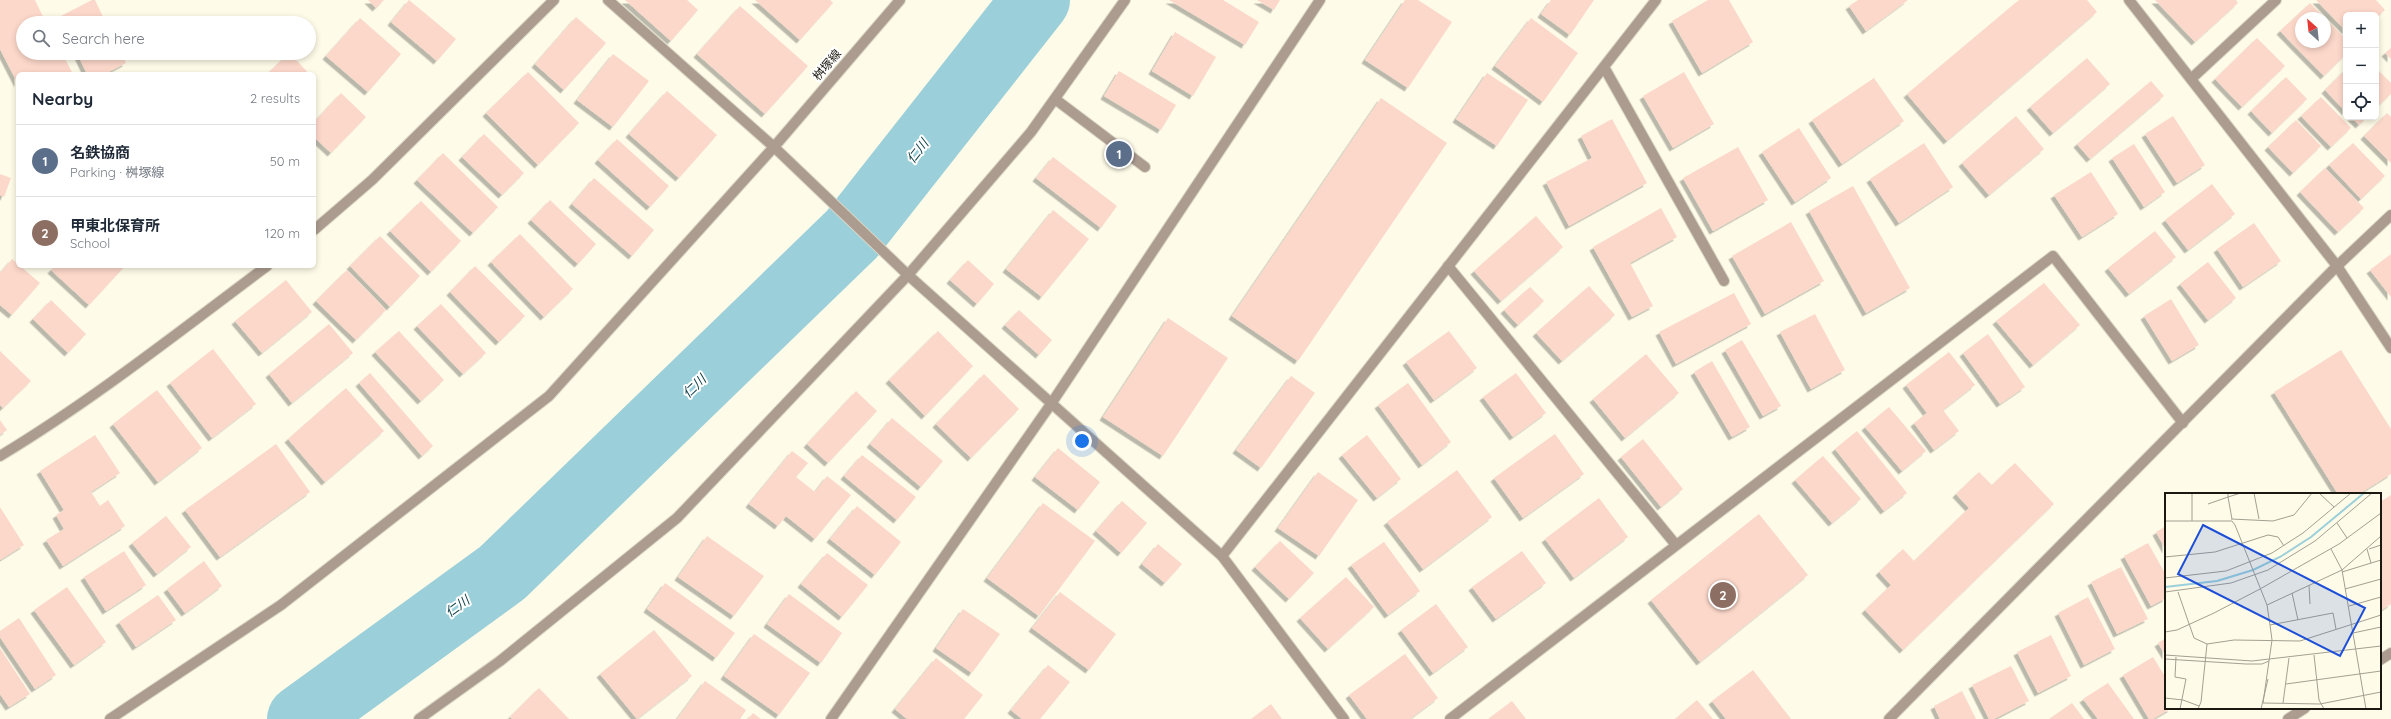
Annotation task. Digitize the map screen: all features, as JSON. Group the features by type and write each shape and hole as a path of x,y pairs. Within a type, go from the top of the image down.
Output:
{"street":[{"path":"316,228 372,180 554,0"},
{"path":"608,0 774,147 908,275 1222,556 1344,719"},
{"name":"桝塚線","path":"110,719 282,605 549,396 774,147 900,0"},
{"path":"419,719 500,661 677,518 908,275 1031,132 1126,0"},
{"path":"831,719 1051,404 1320,0"},
{"path":"1222,556 1656,0"},
{"path":"2129,0 2337,266 2391,348"},
{"path":"2191,79 2276,0"},
{"path":"1604,67 1724,281"},
{"path":"1055,99 1145,167"},
{"path":"1889,719 2337,266 2391,215"},
{"path":"1450,719 2053,256 2183,423"},
{"path":"1448,266 1676,545"},
{"path":"0,456 29,439 171,338 264,268"},
{"path":"2381,659 2391,653"},
{"path":"2288,719 2303,709"}],"building":[{"path":"0,0 35,0 43,16 16,16 16,60 66,60 72,72 16,72 16,80 0,49"},
{"path":"92,0 95,0 103,16 61,16"},
{"path":"368,0 384,0 376,8"},
{"path":"409,0 456,39 437,61 391,22"},
{"path":"625,0 687,0 698,10 671,41"},
{"path":"755,0 830,0 833,3 800,40"},
{"path":"1169,0 1223,0 1259,22 1245,45"},
{"path":"1257,0 1280,0 1274,10"},
{"path":"1405,0 1418,0 1452,22 1408,88 1365,60"},
{"path":"1551,0 1594,0 1570,35 1541,14"},
{"path":"1708,0 1729,0 1753,42 1702,73 1672,21"},
{"path":"1858,0 1908,0 1866,31 1849,6"},
{"path":"2019,0 2087,0 2097,12 1947,141 1907,94"},
{"path":"2155,0 2236,0 2238,3 2195,42"},
{"path":"2316,0 2376,0 2385,10 2379,15 2379,12 2343,12 2343,28 2331,16 2331,12 2328,12"},
{"path":"2310,3 2319,12 2300,12"},
{"path":"740,6 808,66 765,114 697,54"},
{"path":"576,17 606,43 564,90 535,64"},
{"path":"2295,17 2295,46 2280,31"},
{"path":"360,18 401,54 368,92 326,56"},
{"path":"1531,18 1578,53 1543,102 1495,66"},
{"path":"2331,24 2343,36 2343,57 2324,76 2297,48 2331,48"},
{"path":"1175,32 1216,57 1193,96 1152,71"},
{"path":"2257,38 2285,66 2242,107 2215,79"},
{"path":"2391,48 2391,59 2385,53"},
{"path":"613,54 649,81 613,127 577,100"},
{"path":"2087,58 2110,84 2053,133 2030,107"},
{"path":"80,60 124,60 126,63 109,72 86,72"},
{"path":"282,60 296,60 307,72 269,72"},
{"path":"1119,71 1176,105 1161,130 1104,96"},
{"path":"2379,71 2391,83 2391,94 2379,105"},
{"path":"528,72 579,123 538,165 486,113"},
{"path":"1684,72 1714,124 1673,148 1643,96"},
{"path":"2343,72 2343,109 2325,90"},
{"path":"1487,73 1528,100 1497,146 1456,119"},
{"path":"2286,77 2307,99 2272,133 2251,111"},
{"path":"1874,78 1904,121 1842,164 1812,120"},
{"path":"2151,81 2164,96 2090,159 2077,144"},
{"path":"667,91 717,135 679,178 629,134"},
{"path":"341,93 366,117 331,153 316,139 316,120"},
{"path":"2321,97 2351,128 2331,147 2301,116"},
{"path":"1381,98 1447,143 1298,361 1232,316"},
{"path":"2387,113 2391,117 2391,163 2364,136"},
{"path":"2016,116 2044,149 1989,195 1962,163"},
{"path":"2173,116 2205,165 2177,183 2145,134"},
{"path":"1612,119 1647,183 1569,226 1546,182 1592,158 1581,136"},
{"path":"2296,120 2321,146 2293,173 2268,147"},
{"path":"2354,120 2364,120 2359,125"},
{"path":"1799,128 1831,178 1795,202 1762,152"},
{"path":"484,134 524,173 502,195 462,157"},
{"path":"617,139 669,186 650,207 598,160"},
{"path":"1924,143 1953,187 1899,223 1870,179"},
{"path":"2353,143 2385,176 2361,199 2329,165"},
{"path":"2134,144 2165,192 2144,207 2112,158"},
{"path":"1738,147 1768,200 1713,231 1683,178"},
{"path":"443,153 498,207 473,233 417,180"},
{"path":"1053,157 1117,206 1101,228 1036,178"},
{"path":"2325,168 2364,208 2338,232 2300,192"},
{"path":"2091,172 2118,214 2082,237 2054,195"},
{"path":"0,174 11,178 4,197 0,195"},
{"path":"594,178 654,230 632,256 572,204"},
{"path":"2212,184 2235,214 2188,250 2165,220"},
{"path":"1853,186 1910,288 1866,313 1809,211"},
{"path":"550,200 596,244 578,264 531,220"},
{"path":"421,201 461,241 431,272 390,231"},
{"path":"1661,208 1677,237 1630,263 1653,306 1632,317 1593,247"},
{"path":"1053,210 1089,239 1042,297 1006,269"},
{"path":"1536,216 1563,247 1501,301 1474,271"},
{"path":"1791,222 1824,281 1765,314 1732,256"},
{"path":"2254,223 2281,261 2243,287 2217,249"},
{"path":"2155,231 2176,257 2129,294 2108,268"},
{"path":"520,234 573,289 544,317 491,262"},
{"path":"380,236 420,276 390,307 350,266"},
{"path":"2391,254 2391,297 2370,270"},
{"path":"12,259 16,262 16,268 22,268 40,283 12,315 0,305 0,273"},
{"path":"968,260 994,284 977,304 950,280"},
{"path":"2208,262 2236,298 2208,320 2180,284"},
{"path":"475,266 525,316 499,342 450,292"},
{"path":"53,268 123,268 89,305 51,270"},
{"path":"347,270 386,310 356,340 316,301"},
{"path":"286,280 312,312 262,353 235,321"},
{"path":"2044,283 2080,325 2033,365 1996,321"},
{"path":"1589,286 1615,315 1562,361 1536,333"},
{"path":"1530,287 1544,301 1518,325 1504,310"},
{"path":"1734,293 1751,324 1676,364 1659,332"},
{"path":"2171,299 2199,345 2172,361 2144,316"},
{"path":"51,300 86,334 68,353 33,319"},
{"path":"441,304 486,353 463,374 417,326"},
{"path":"1019,310 1052,340 1039,355 1005,325"},
{"path":"1815,314 1845,370 1811,389 1780,332"},
{"path":"1168,318 1228,358 1163,456 1103,417"},
{"path":"329,324 353,353 292,403 269,374"},
{"path":"399,331 444,380 421,401 375,352"},
{"path":"938,331 973,366 925,416 889,380"},
{"path":"1449,331 1477,368 1434,400 1406,362"},
{"path":"1988,334 2025,387 2000,404 1963,353"},
{"path":"1742,340 1781,406 1763,416 1725,350"},
{"path":"213,349 256,404 212,438 170,383"},
{"path":"2341,350 2391,429 2391,474 2361,493 2337,493 2274,392"},
{"path":"0,351 31,381 3,408 0,405"},
{"path":"1949,352 1975,385 1943,410 1959,431 1934,450 1914,423 1927,413 1906,385"},
{"path":"1646,354 1679,393 1625,438 1593,399"},
{"path":"1712,361 1750,427 1732,437 1694,372"},
{"path":"370,373 433,446 422,456 359,383"},
{"path":"1516,373 1546,413 1513,437 1483,397"},
{"path":"984,374 1019,409 971,458 936,424"},
{"path":"1291,376 1315,393 1261,468 1236,450"},
{"path":"1408,383 1451,442 1422,465 1378,405"},
{"path":"346,388 384,431 325,482 288,439"},
{"path":"157,390 202,448 158,482 113,424"},
{"path":"856,391 877,411 828,463 807,444"},
{"path":"1889,407 1926,451 1902,471 1865,427"},
{"path":"892,418 943,461 921,487 870,444"},
{"path":"0,420 7,430 0,435"},
{"path":"1857,431 1907,493 1884,511 1835,449"},
{"path":"1555,434 1584,474 1523,518 1494,478"},
{"path":"95,435 120,473 91,492 100,506 108,500 125,526 63,566 46,540 64,529 56,515 64,510 40,471"},
{"path":"1367,435 1401,479 1377,498 1342,455"},
{"path":"1643,439 1683,489 1661,507 1621,457"},
{"path":"276,444 310,492 220,557 185,510"},
{"path":"1058,448 1100,482 1078,510 1035,477"},
{"path":"792,451 808,463 796,477 815,492 827,476 851,495 815,539 786,516 778,526 749,504"},
{"path":"862,455 916,497 897,520 844,476"},
{"path":"1823,456 1861,499 1832,523 1795,480"},
{"path":"2015,463 2054,504 1903,650 1865,610 1891,585 1879,572 1903,549 1914,561 1969,508 1956,494 1979,472 1992,485"},
{"path":"1457,470 1492,517 1423,569 1387,522"},
{"path":"1318,472 1358,500 1319,556 1278,528"},
{"path":"2391,495 2391,604 2381,610 2381,501"},
{"path":"1599,498 1628,537 1574,578 1545,539"},
{"path":"1122,501 1147,523 1121,553 1096,531"},
{"path":"1043,503 1095,541 1039,616 987,578"},
{"path":"857,506 901,542 875,575 830,539"},
{"path":"0,507 24,545 0,560"},
{"path":"1759,514 1808,575 1700,662 1651,600"},
{"path":"166,516 191,547 157,574 132,543"},
{"path":"2165,527 2165,548 2156,532"},
{"path":"707,536 764,576 734,616 678,577"},
{"path":"1280,541 1314,573 1289,599 1255,567"},
{"path":"1384,542 1420,591 1388,615 1351,565"},
{"path":"2148,543 2165,573 2165,599 2151,606 2124,556"},
{"path":"1158,544 1182,564 1165,583 1142,564"},
{"path":"124,551 146,585 106,611 84,577"},
{"path":"1522,551 1546,583 1496,619 1472,587"},
{"path":"827,553 868,585 842,617 801,584"},
{"path":"204,561 222,586 185,613 167,589"},
{"path":"2121,567 2148,619 2117,634 2091,582"},
{"path":"1346,577 1374,607 1328,649 1300,618"},
{"path":"665,583 735,633 716,658 647,609"},
{"path":"67,587 106,642 74,665 34,610"},
{"path":"1060,592 1116,634 1089,670 1032,628"},
{"path":"789,594 842,633 821,663 767,624"},
{"path":"158,595 176,620 136,647 119,622"},
{"path":"2088,597 2115,649 2084,665 2058,613"},
{"path":"1436,604 1468,647 1433,673 1401,630"},
{"path":"963,609 1000,634 972,673 936,648"},
{"path":"19,618 56,675 35,689 0,637 0,631"},
{"path":"654,630 692,676 637,719 600,674"},
{"path":"754,634 810,673 779,715 724,676"},
{"path":"2051,635 2071,676 2038,693 2017,652"},
{"path":"2165,639 2165,654 2158,643"},
{"path":"0,648 30,694 9,707 0,694"},
{"path":"1405,654 1438,698 1410,719 1367,719 1349,695"},
{"path":"2153,657 2165,676 2165,709 2170,709 2153,719 2149,719 2123,675"},
{"path":"936,658 983,695 964,719 907,719 895,709"},
{"path":"1048,665 1070,682 1040,719 1022,719 1011,710"},
{"path":"2011,666 2029,701 1994,719 1989,719 1972,685"},
{"path":"1753,670 1791,719 1726,719 1712,701"},
{"path":"705,681 746,710 740,719 677,719"},
{"path":"2108,683 2134,719 2098,719 2083,699"},
{"path":"539,688 569,719 512,719 510,717"},
{"path":"1962,691 1976,719 1940,719 1934,706"},
{"path":"1697,700 1713,719 1675,719"},
{"path":"1512,701 1526,719 1488,719"},
{"path":"2072,703 2084,719 2049,719"},
{"path":"1271,704 1282,719 1251,719"},
{"path":"753,713 761,719 748,719"}],"waterway":[{"name":"仁川","path":"301,719 502,573 852,234 1036,0"}],"place":[{"name":"名鉄協商","path":"1119,154"},
{"name":"甲東北保育所","path":"1723,595"}]}
